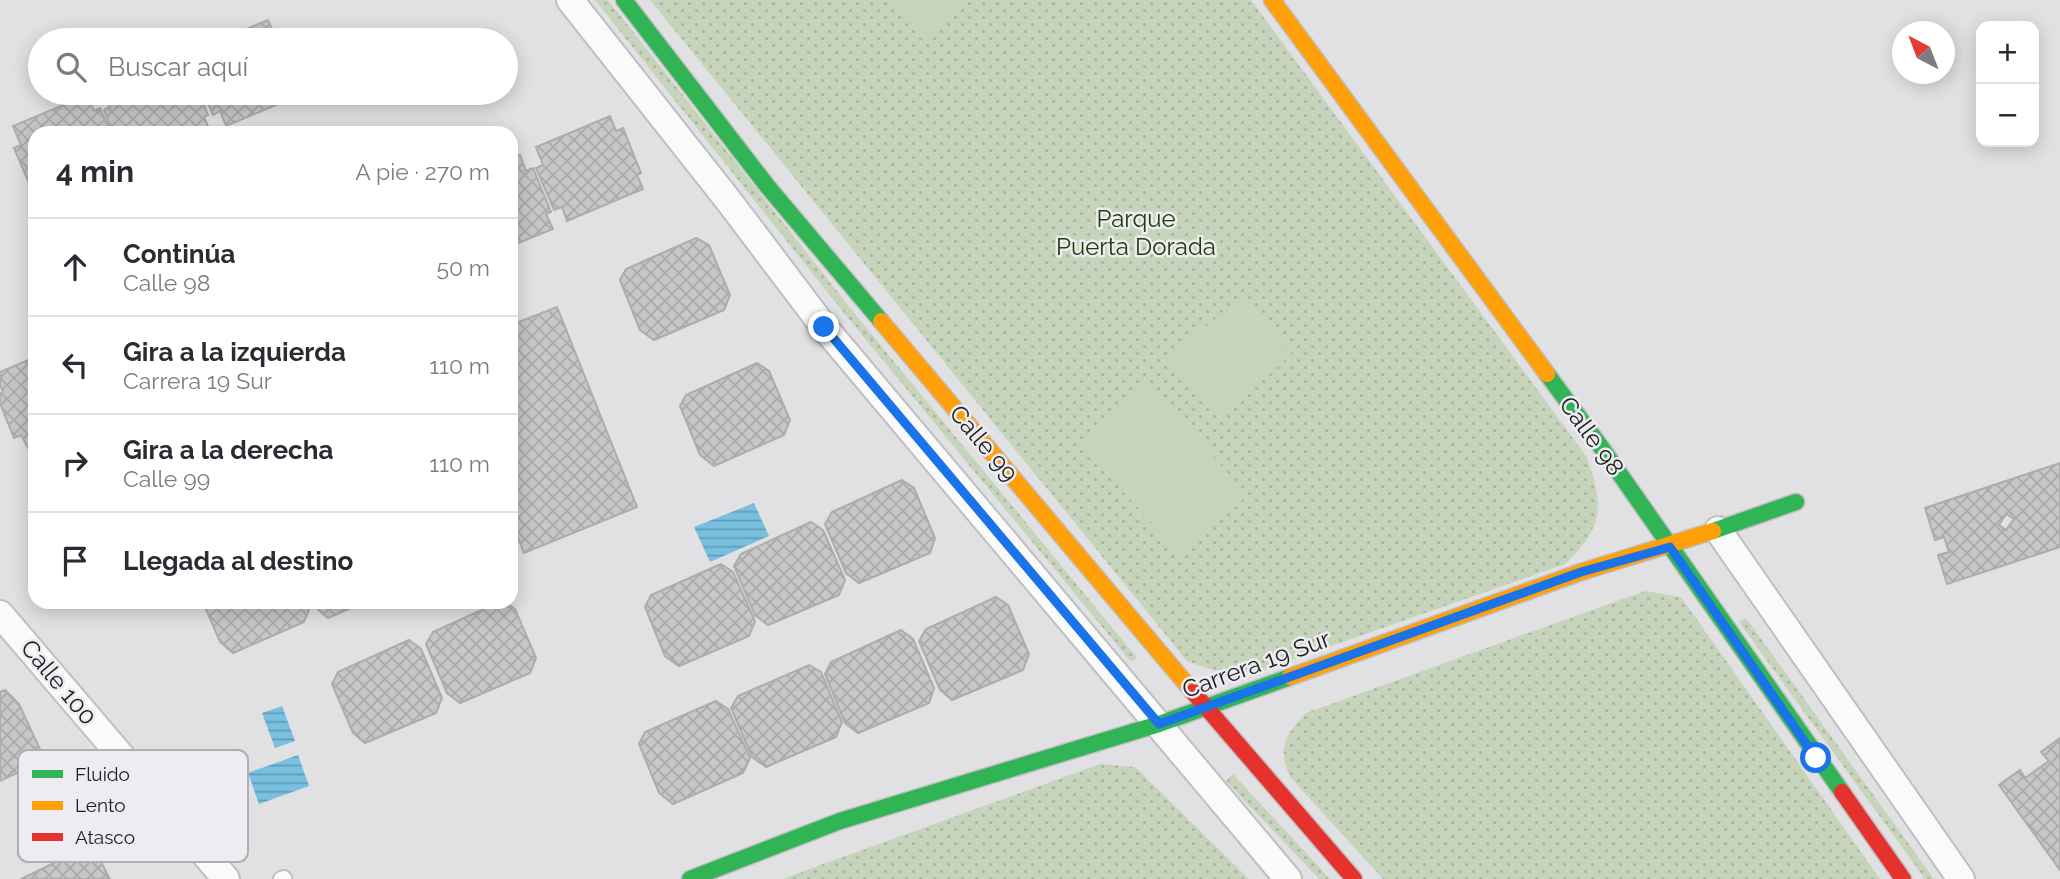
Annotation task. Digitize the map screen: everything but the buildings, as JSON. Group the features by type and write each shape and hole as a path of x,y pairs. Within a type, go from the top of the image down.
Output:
{"street":[{"name":"Calle 99","path":"570,0 824,327 1287,879"},
{"name":"Calle 99","path":"624,0 768,187 1354,879"},
{"name":"Calle 98","path":"1272,0 1601,447 1903,879"},
{"name":"Carrera 19 Sur","path":"690,879 840,821 1159,724 1581,572 1670,547 1796,502"},
{"path":"1718,530 1961,879"},
{"name":"Calle 100","path":"0,614 116,750"},
{"name":"Calle 100","path":"212,862 226,879"}],"green space":[{"path":"595,0 608,0 855,314 1137,658 1131,662 848,318"},
{"name":"Parque Puerta Dorada","path":"650,0 1251,0 1586,456 1598,501 1594,526 1587,539 1565,564 1257,672 1221,671 1187,661"},
{"path":"887,0 966,0 922,39"},
{"path":"1241,296 1292,354 1219,419 1167,361"},
{"path":"1146,382 1248,495 1181,555 1079,443"},
{"path":"1645,591 1681,597 1880,879 1383,879 1290,777 1284,757 1285,742 1306,713"},
{"path":"1746,618 1934,879 1925,879 1739,622"},
{"path":"1100,764 1135,767 1249,879 782,879"},
{"path":"1233,774 1330,879 1319,879 1226,781"}],"water":[{"path":"754,503 769,536 710,562 694,527"},
{"path":"282,706 295,741 275,748 262,713"},
{"path":"298,755 309,786 259,804 248,773"}],"traffic: fast":[{"path":"624,0 768,187 881,321"},
{"path":"1547,374 1842,792"},
{"path":"1713,531 1796,502"},
{"path":"690,879 840,821 1159,724 1290,677"}],"traffic: slow":[{"path":"1272,0 1547,374"},
{"path":"881,321 1193,692"},
{"path":"1290,677 1581,572 1713,531"}],"traffic: jam":[{"path":"1193,692 1354,879"},
{"path":"1842,792 1903,879"}],"route":[{"path":"824,327 1159,724 1581,572 1670,547 1816,758"}]}
